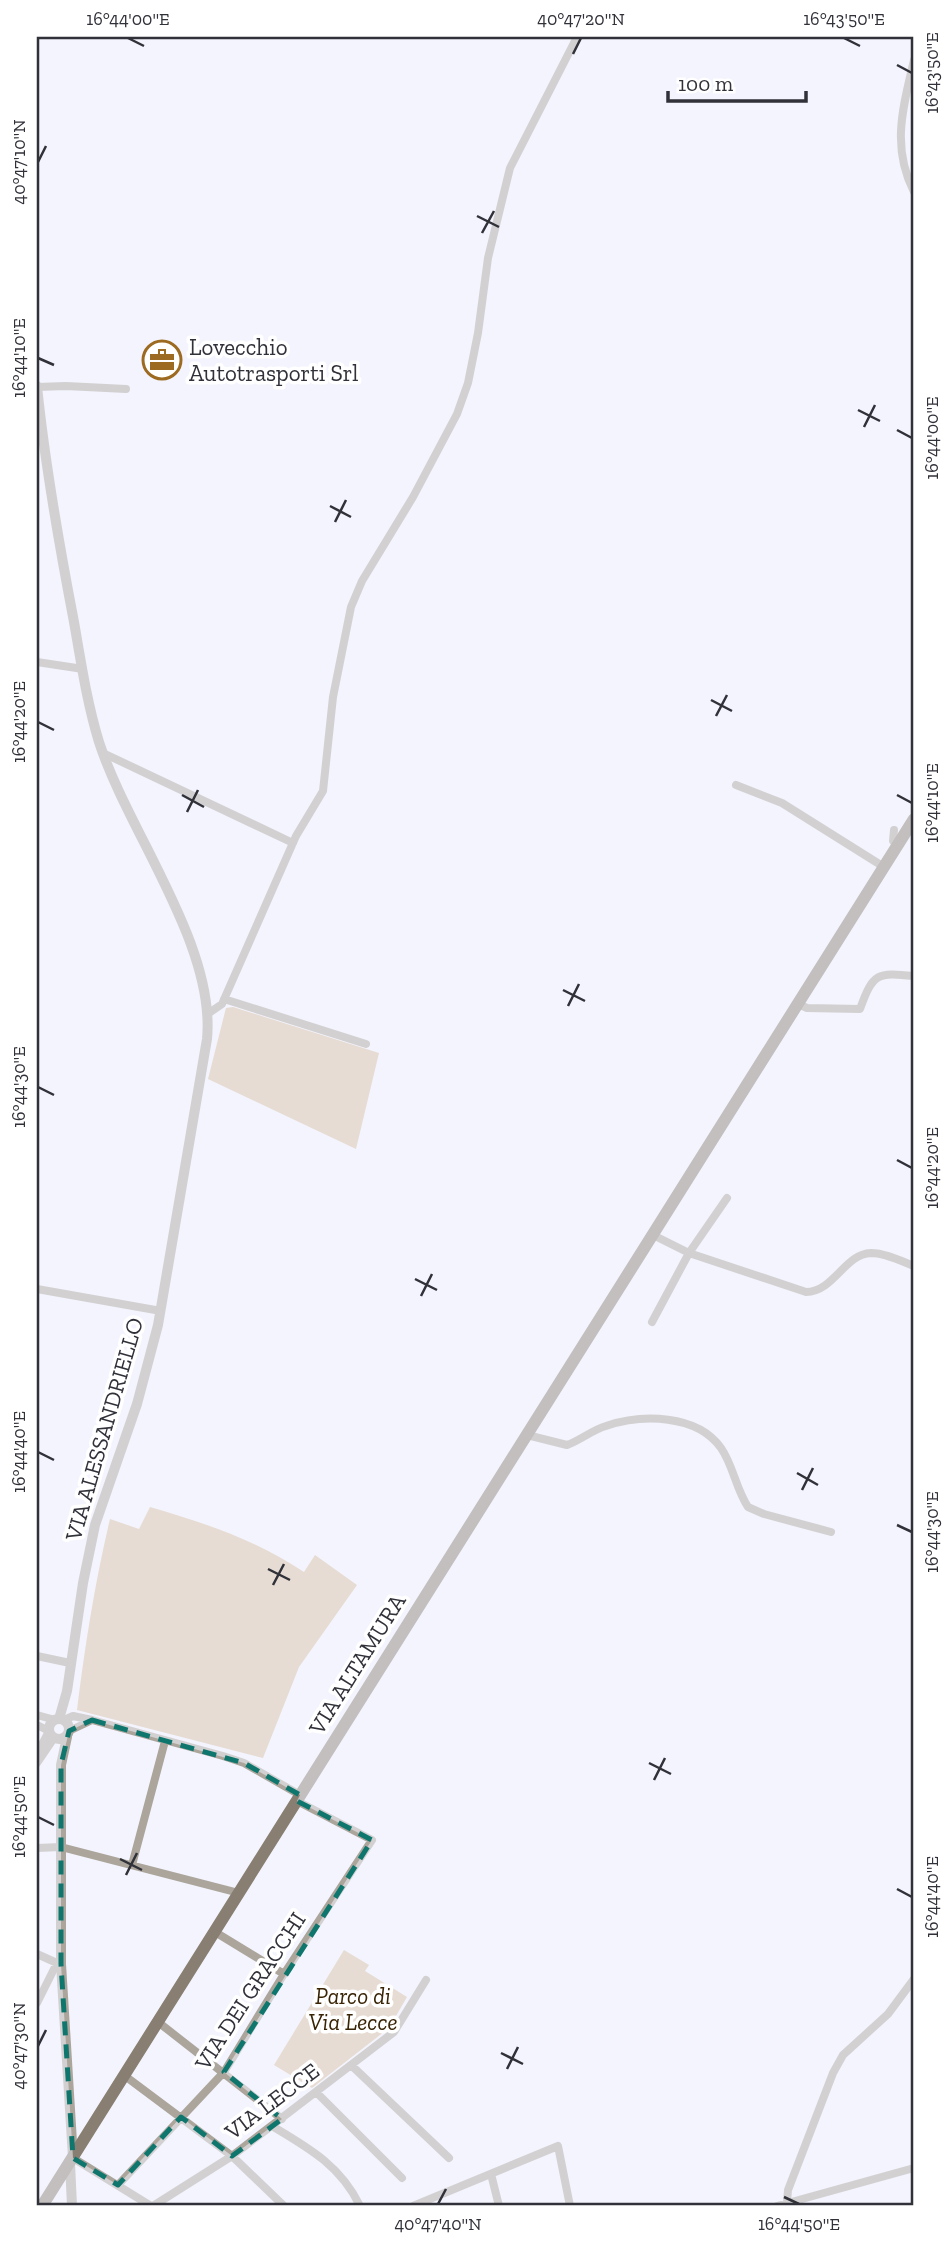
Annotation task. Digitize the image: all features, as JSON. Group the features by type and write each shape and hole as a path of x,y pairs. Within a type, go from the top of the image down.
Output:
{"main road":[{"name":"VIA ALTAMURA","path":"42,2206 914,819"}],"street":[{"path":"125,390 37,386 47,475 83,669 103,754 182,924 209,1013 222,1004 293,843 317,802 325,782 333,697 351,607 362,581 414,497 457,414 468,383 488,258 510,168 577,37"},
{"path":"914,61 905,98 900,143 906,175 914,192"},
{"path":"37,663 83,669"},
{"path":"103,754 293,843"},
{"path":"736,785 782,803 884,867"},
{"path":"894,830 893,841 898,844"},
{"path":"798,1004 807,1008 860,1009 874,979 881,974 914,976"},
{"path":"224,999 366,1044"},
{"name":"VIA ALESSANDRIELLO","path":"72,2206 72,2160 59,1963 61,1765 70,1663 95,1525 137,1405 161,1311 207,1039 209,1013"},
{"path":"652,1322 689,1253 727,1198"},
{"path":"653,1235 689,1253 806,1292 824,1288 855,1258 869,1253 914,1266"},
{"path":"37,1289 161,1311"},
{"path":"527,1434 567,1445 614,1424 682,1420 720,1447 748,1507 831,1532"},
{"path":"37,1656 70,1663"},
{"path":"37,1715 63,1725 92,1720 244,1763 298,1798"},
{"name":"VIA ALESSANDRIELLO","path":"61,1765 50,1724 63,1725"},
{"path":"37,1725 61,1740 63,1725"},
{"path":"37,1754 52,1735"},
{"path":"37,1763 52,1735"},
{"path":"132,1865 165,1741"},
{"name":"VIA DEI GRACCHI","path":"118,2185 224,2072 284,1974 372,1840 298,1798"},
{"path":"37,1848 61,1847 239,1893"},
{"path":"215,1932 284,1974"},
{"path":"37,1954 59,1963 37,2003"},
{"path":"787,2202 788,2190 832,2073 843,2055 888,2014 914,1979"},
{"name":"VIA LECCE","path":"152,2206 232,2156 394,2032 426,1980"},
{"path":"158,2022 282,2119"},
{"path":"351,2065 449,2158"},
{"path":"125,2076 232,2156 284,2206"},
{"path":"316,2092 402,2178"},
{"path":"272,2126 328,2162 351,2187 360,2206"},
{"path":"413,2206 558,2146 570,2206"},
{"path":"72,2160 152,2206"},
{"path":"777,2206 914,2168"},
{"path":"491,2174 499,2206"}],"highlighted area":[{"path":"92,1720 244,1763 300,1795 297,1801 372,1840 224,2072 282,2119 232,2156 181,2117 118,2185 73,2158 61,1964 61,1765 69,1731"}],"green space":[{"path":"233,1007 379,1053 356,1149 208,1079 226,1008"},
{"path":"150,1507 230,1534 304,1572 315,1555 357,1585 299,1667 263,1758 77,1710 91,1614 110,1519 139,1529"},
{"name":"Parco di Via Lecce","path":"344,1950 369,1965 365,1971 407,1997 389,2028 312,2088 274,2065"}],"place":[{"name":"Lovecchio Autotrasporti Srl","path":"162,360"}]}
